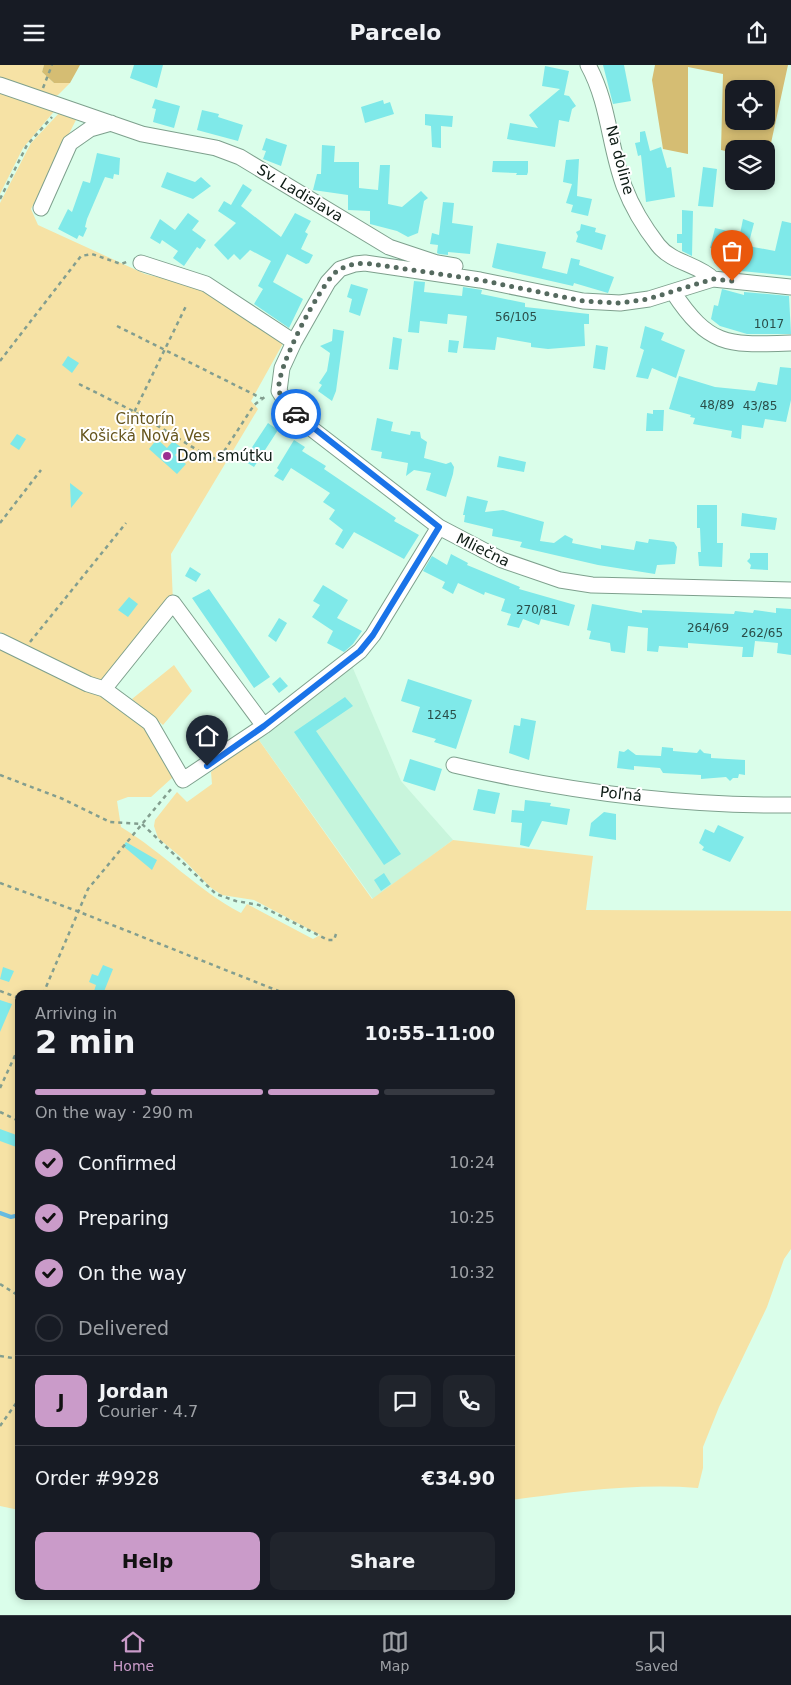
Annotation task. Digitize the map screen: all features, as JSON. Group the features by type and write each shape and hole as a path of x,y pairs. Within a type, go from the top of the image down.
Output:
{"street":[{"name":"Na doline","path":"588,65 597,80 622,176 635,209 660,248 682,262 706,272 713,279"},
{"name":"Sv. Ladislava","path":"0,85 142,134 216,148 240,157 389,247 437,263 474,269 480,280"},
{"path":"41,208 70,143 90,129 111,123"},
{"path":"141,263 206,284 294,342"},
{"name":"Sv. Ladislava","path":"294,342 334,274 347,266 365,263 480,280 583,301 620,303 648,299 713,279 791,287"},
{"path":"672,292 696,323 720,340 751,345 791,343"},
{"name":"Mliečna","path":"294,342 280,377 279,391 284,401 312,429 439,527 502,561 568,581 624,587 791,590"},
{"path":"0,641 88,684 104,689 150,723 184,780 264,726 360,651 373,635 439,527"},
{"path":"104,689 173,603 264,726"},
{"name":"Poľná","path":"454,765 520,781 591,791 748,805 791,805"}],"path":[{"path":"39,99 52,65"},
{"path":"0,199 27,145 62,107"},
{"path":"0,361 81,256 92,254 121,264 126,260 141,263"},
{"path":"124,433 186,306"},
{"path":"79,385 135,412 212,459 221,456 254,405 265,397 117,326"},
{"path":"0,523 41,470"},
{"path":"23,651 126,523"},
{"path":"0,775 63,799 110,822 142,824 216,894 236,901 258,905 328,940 334,940 336,934"},
{"path":"45,990 77,911 95,879 172,788 184,780"},
{"path":"0,883 77,911 276,990"},
{"path":"0,991 15,997"},
{"path":"0,1088 15,1056"},
{"path":"0,1112 15,1119"},
{"path":"0,1285 15,1294"},
{"path":"0,1356 15,1358"},
{"path":"0,1427 15,1405"}],"shaded area":[{"path":"44,65 80,65 70,83 54,83 42,72"},
{"path":"655,65 788,65 775,125 775,80 725,80 725,130 774,130 772,140 725,140 725,151 721,150 723,74 688,67 688,154 663,149 652,80"},
{"path":"349,659 401,781 453,840 373,899 254,733"}],"green space":[{"path":"0,65 44,65 42,72 54,83 70,83 58,95 49,99 0,82"},
{"path":"0,88 57,108 23,148 0,194"},
{"name":"Cintorín Košická Nová Ves","path":"62,110 78,116 31,209 38,225 145,274 199,287 286,338 251,401 258,409 171,554 173,603 104,689 87,676 0,632 0,203 31,143"},
{"path":"0,644 97,691 146,725 173,770 172,778 151,797 128,797 117,801 121,827 152,848 195,883 225,904 241,913 247,904 313,939 320,935 254,900 222,895 210,887 182,858 158,838 154,826 155,820 177,792 187,802 212,784 211,772 256,736 372,899 453,840 593,856 586,910 791,911 791,1249 784,1259 767,1307 719,1407 703,1447 703,1468 698,1488 627,1487 515,1499 515,990 15,990 15,1509 0,1506"},
{"path":"174,665 192,691 163,725 132,699"}],"building":[{"path":"134,65 163,65 157,88 130,78"},
{"path":"603,65 624,65 631,101 613,104"},
{"path":"545,66 569,71 564,95 569,96 576,106 572,109 569,122 559,120 555,147 507,139 510,123 538,128 529,115 560,89 542,86"},
{"path":"155,99 180,106 174,128 153,122 156,109 152,108"},
{"path":"383,100 384,104 390,102 394,114 365,123 361,107"},
{"path":"202,110 219,114 218,117 243,125 238,141 197,130"},
{"path":"425,114 453,116 452,127 441,126 441,148 432,147 431,126 425,125"},
{"path":"645,131 650,151 661,147 667,168 671,167 675,197 646,202 641,155 638,156 635,143 640,142 640,132"},
{"path":"266,138 287,145 281,166 263,159 266,151 262,150"},
{"path":"322,145 335,146 334,162 359,162 359,188 378,190 380,165 390,165 388,204 402,207 421,191 428,198 424,201 418,233 408,237 397,231 370,224 370,211 348,210 348,195 313,190 317,174 321,174"},
{"path":"97,153 120,158 119,175 114,174 113,179 105,177 87,219 85,227 87,228 83,237 79,235 77,239 58,229 68,209 72,212 83,181 90,183"},
{"path":"579,159 577,196 592,199 588,216 571,212 573,205 566,203 572,184 563,182 566,160"},
{"path":"493,161 528,161 527,175 492,172"},
{"path":"703,167 717,169 713,207 698,206"},
{"path":"167,172 195,182 201,177 211,186 193,199 161,187"},
{"path":"243,184 252,190 241,206 281,237 295,213 311,221 305,232 308,234 301,249 313,255 309,263 306,264 287,254 273,282 303,299 289,328 254,304 263,289 258,286 271,261 250,250 240,260 234,254 228,260 214,245 236,223 218,211 224,201 231,205"},
{"path":"443,202 454,203 452,223 473,226 470,254 448,252 448,255 439,254 437,253 438,245 430,244 432,233 439,235"},
{"path":"682,210 693,211 692,256 682,251 682,243 677,243 677,234 682,234"},
{"path":"188,213 199,221 192,230 206,240 200,249 197,247 184,266 173,258 178,251 162,240 160,244 150,238 160,219 175,230"},
{"path":"743,219 754,223 748,246 775,251 782,221 791,223 791,276 731,270 732,264 727,263 729,253 710,248 715,228 740,234"},
{"path":"581,224 596,228 595,232 606,235 602,250 576,242 578,236 576,232 580,230"},
{"path":"497,243 546,252 542,268 567,274 571,258 580,260 579,265 614,277 608,293 574,283 573,286 494,268 492,267"},
{"path":"414,281 425,282 424,292 462,296 463,287 482,290 481,294 525,303 525,307 589,314 589,324 584,324 585,346 548,349 531,347 531,343 497,337 495,350 463,348 467,316 448,314 447,324 420,321 419,333 408,332"},
{"path":"351,284 368,289 360,316 349,312 352,299 347,297"},
{"path":"722,289 744,295 744,292 789,296 791,334 747,334 720,326 711,319 714,305 718,306"},
{"path":"645,326 664,333 661,340 685,350 676,378 652,368 648,379 636,377 644,350 640,348"},
{"path":"333,329 344,331 336,391 332,401 318,391 322,385 319,383 327,371 330,353 320,346 332,341"},
{"path":"393,337 402,339 398,370 389,369"},
{"path":"449,340 459,341 457,353 448,352"},
{"path":"596,345 608,347 605,370 593,368"},
{"path":"68,356 79,363 72,373 62,365"},
{"path":"780,367 791,368 791,400 786,422 765,419 763,428 742,425 741,439 731,437 732,431 693,424 695,418 690,417 691,415 669,409 679,376 715,387 755,391 758,382 777,385"},
{"path":"653,410 664,410 663,431 646,431 647,413 653,414"},
{"path":"377,418 393,422 391,431 410,435 411,431 420,432 421,438 427,442 424,458 446,464 451,462 454,467 453,474 446,497 426,490 431,473 414,470 406,476 408,463 381,458 382,452 371,450"},
{"path":"268,423 278,430 254,467 246,462 251,454 249,452"},
{"path":"17,434 26,439 19,450 10,444"},
{"name":"Dom smútku","path":"157,439 167,448 173,441 182,448 175,455 186,464 177,474 149,449"},
{"path":"294,440 305,447 302,451 326,466 324,469 396,518 394,521 419,535 404,559 354,532 343,549 335,544 343,530 329,519 335,510 323,502 330,493 291,468 283,481 274,476"},
{"path":"499,456 526,462 524,472 497,467"},
{"path":"70,483 83,493 71,508"},
{"path":"467,496 488,501 485,512 503,510 544,522 540,541 554,543 565,535 573,539 572,543 601,549 601,545 634,550 636,541 648,543 649,539 674,542 677,547 675,564 657,565 655,574 598,565 520,547 522,542 492,536 493,529 464,522 465,515 463,515"},
{"path":"697,505 717,505 717,543 723,543 722,567 699,566 698,552 701,552 700,528 697,528"},
{"path":"742,513 777,518 775,530 741,526"},
{"path":"750,553 768,553 768,570 750,569 751,565 747,561 750,558"},
{"path":"451,554 468,563 467,565 520,587 519,589 575,605 569,626 541,619 539,625 523,619 519,628 507,625 511,614 501,611 505,599 485,592 484,595 458,583 453,594 442,588 445,582 423,571 432,556 447,565"},
{"path":"190,567 201,574 196,582 185,576"},
{"path":"323,585 348,600 337,618 362,631 353,644 344,652 327,643 333,631 312,617 320,605 313,601"},
{"path":"209,589 270,677 254,688 192,598"},
{"path":"129,597 138,604 128,617 118,610"},
{"path":"592,604 642,613 642,610 734,614 735,611 753,613 754,610 776,613 776,608 791,609 791,655 777,653 778,643 755,641 753,657 742,657 743,647 688,643 688,648 659,646 658,652 647,651 648,628 628,626 625,653 611,651 610,643 589,639 591,631 587,630"},
{"path":"279,618 287,623 276,642 268,636"},
{"path":"280,677 288,686 279,693 272,684"},
{"path":"408,679 472,700 456,749 434,742 436,739 412,732 420,707 401,701"},
{"path":"345,697 353,706 316,731 401,854 384,865 294,732"},
{"path":"521,718 536,721 529,760 509,753 514,725 520,726"},
{"path":"662,747 673,748 673,751 697,753 700,749 704,753 711,754 711,758 745,760 745,775 739,774 738,778 733,778 730,781 726,777 701,779 701,775 663,773 660,768 634,766 634,770 617,768 619,751 624,752 628,749 636,755 661,756"},
{"path":"410,759 442,769 435,791 403,781"},
{"path":"478,789 500,793 495,814 473,810"},
{"path":"525,800 551,803 550,806 570,809 567,825 542,821 529,847 520,845 522,823 511,822 512,810 524,811"},
{"path":"604,812 616,814 616,840 589,836 591,823"},
{"path":"718,825 744,837 730,862 702,850 704,847 699,843 705,829 714,833"},
{"path":"126,842 157,860 152,870 123,846"},
{"path":"384,873 391,884 381,891 374,880"},
{"path":"103,965 113,969 105,990 94,990 96,985 89,982 92,974 98,976"},
{"path":"3,967 14,971 9,982 0,979"},
{"path":"0,1000 12,1004 0,1032"},
{"path":"0,1129 15,1135 15,1147 0,1141"}],"waterway":[{"path":"0,1213 11,1217 15,1216"}],"way so far":[{"path":"296,414 284,401 279,391 282,368 294,342 328,282 340,269 355,263 480,280 583,301 620,303 648,299 713,279 732,281"}],"place":[{"name":"Dom smútku","path":"167,456"}],"route":[{"path":"207,766 264,726 360,651 373,635 439,527 312,429 296,414"}]}
